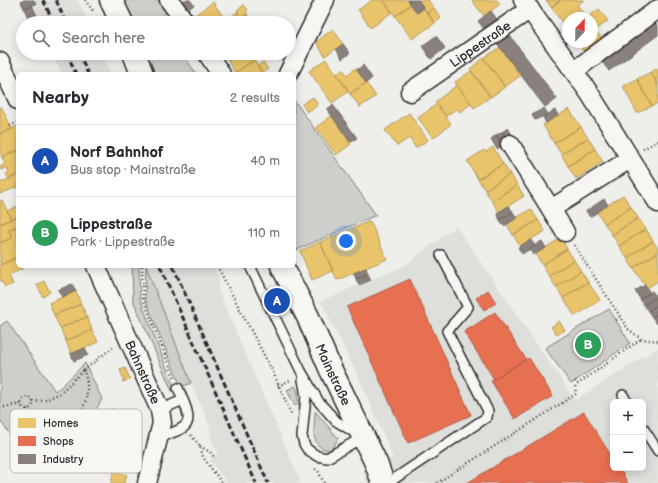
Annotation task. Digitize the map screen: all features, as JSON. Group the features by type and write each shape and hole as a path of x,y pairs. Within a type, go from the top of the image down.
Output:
{"street":[{"path":"169,0 181,16"},
{"path":"296,58 325,0"},
{"name":"Lippestraße","path":"410,92 526,4 590,94 658,203"},
{"path":"104,7 114,16"},
{"path":"574,70 658,9"},
{"path":"137,60 141,72"},
{"path":"212,60 220,72"},
{"path":"289,72 295,60"},
{"path":"0,62 16,96"},
{"path":"510,144 565,232"},
{"path":"551,209 630,159"},
{"name":"Bahnstraße","path":"97,268 160,410 162,423 147,483"},
{"name":"Mainstraße","path":"283,268 308,317 327,362 376,463 383,483"}],"lane":[{"path":"388,483 487,417 488,411 448,331 468,307 441,256"},
{"path":"251,268 301,371 319,402 341,425 363,437"},
{"path":"301,371 306,396 302,436 304,444 311,454 327,458 363,437"},
{"path":"159,438 185,427 189,421 189,412 178,388"},
{"path":"160,410 183,400"},
{"path":"646,433 658,452"}],"path":[{"path":"85,0 104,7"},
{"path":"10,126 16,123"},
{"path":"565,232 628,329 641,339 658,341"},
{"path":"142,268 143,299 178,388"},
{"path":"218,268 273,372 291,414"},
{"path":"616,320 620,318"},
{"path":"437,483 576,394 575,386 641,339"},
{"path":"33,402 46,400 60,393 84,370 110,349"},
{"path":"83,409 87,384 84,370"},
{"path":"278,386 291,380"},
{"path":"575,381 578,384"},
{"path":"21,404 21,400 26,397 31,398 33,402"},
{"path":"21,404 23,408 27,409 32,407 33,402"},
{"path":"0,408 21,404"},
{"path":"185,427 200,446 214,456"},
{"path":"200,446 203,457 222,483"}],"shaded area":[{"path":"29,0 78,0 85,16 36,16"},
{"path":"122,0 159,0 168,12 161,16 129,16"},
{"path":"55,60 105,60 110,72 61,72"},
{"path":"147,60 187,60 195,72 151,72"},
{"path":"296,103 376,215 296,250"},
{"path":"456,226 575,400 658,348 658,483 367,483 363,471 393,458 364,389 321,301 404,266"},
{"path":"132,268 139,268 140,299 175,390 172,391 133,300"},
{"path":"147,268 214,268 220,281 218,290 301,483 227,483 210,460 218,453 210,435 210,427 191,383"},
{"path":"147,268 191,383 181,387 145,299"},
{"path":"609,309 630,343 571,384 545,348"},
{"path":"7,321 55,391 85,363 102,399 97,409 10,409 10,435 0,420 0,326"},
{"path":"295,386 298,392 298,405 295,406 287,390"},
{"path":"315,411 338,438 330,450 323,449 318,446 314,436"}],"building: Homes":[{"path":"372,0 383,0 392,12 371,28 358,10"},
{"path":"383,0 408,0 411,4 395,16"},
{"path":"418,0 428,0 434,8 427,13"},
{"path":"472,0 497,0 500,4 484,16"},
{"path":"546,0 561,0 551,7"},
{"path":"561,0 584,0 577,5 582,12 562,12 562,22 551,7"},
{"path":"213,2 222,15 196,16"},
{"path":"411,4 417,13 424,8 435,23 412,39 395,16"},
{"path":"244,5 248,10 246,11 247,14 240,16 237,10"},
{"path":"434,8 441,18 435,23 427,13"},
{"path":"599,9 608,21 598,28 598,12 595,12"},
{"path":"237,12 240,16 232,16"},
{"path":"333,29 343,44 325,56 316,42"},
{"path":"598,34 604,42 598,47"},
{"path":"500,47 521,75 505,87 484,58"},
{"path":"581,48 597,48 587,56"},
{"path":"484,58 505,87 491,97 470,69"},
{"path":"326,59 349,91 332,103 309,71"},
{"path":"254,60 236,72 234,72 228,61"},
{"path":"254,60 261,72 236,72"},
{"path":"263,62 268,69 261,72 258,66"},
{"path":"356,68 366,83 350,94 337,74 343,69 347,75"},
{"path":"658,68 658,85 651,72"},
{"path":"471,71 490,97 474,108 455,82"},
{"path":"651,72 658,85 658,103 652,106 637,79"},
{"path":"637,79 652,106 637,113 623,86"},
{"path":"366,83 376,96 360,107 350,94"},
{"path":"457,85 471,104 460,112 457,108 446,116 435,102"},
{"path":"313,97 318,105 307,112 302,104"},
{"path":"437,104 451,124 433,138 418,118"},
{"path":"1,106 12,129 0,134 0,107"},
{"path":"569,109 581,127 554,143 543,125"},
{"path":"409,113 428,140 416,148 409,138 397,146 385,130"},
{"path":"332,116 351,144 336,155 316,127"},
{"path":"16,127 16,151 2,157 0,152 0,134"},
{"path":"581,127 588,138 561,154 554,143"},
{"path":"588,138 595,149 568,166 561,154"},
{"path":"493,147 503,164 478,179 467,161 484,150 486,152"},
{"path":"595,149 603,162 576,179 568,166"},
{"path":"16,151 16,176 9,179 6,174 9,173 7,167 1,170 0,167 5,164 2,157"},
{"path":"503,164 510,174 485,190 478,179"},
{"path":"510,174 517,185 492,201 485,190"},
{"path":"16,175 16,187 0,194 0,183"},
{"path":"517,185 524,196 499,212 492,201"},
{"path":"623,195 631,207 605,224 597,212"},
{"path":"2,200 11,219 0,224 0,201"},
{"path":"16,207 16,217 11,219 7,211"},
{"path":"631,207 638,218 612,235 605,224"},
{"path":"531,209 538,220 513,235 507,224"},
{"path":"16,217 16,227 9,230 12,238 0,243 0,224"},
{"path":"638,218 646,229 619,246 612,235"},
{"path":"538,220 545,231 520,246 513,235"},
{"path":"370,221 387,259 337,280 320,242"},
{"path":"16,226 16,258 0,265 0,243 12,238 9,230"},
{"path":"646,229 653,241 627,258 619,246"},
{"path":"561,238 567,249 542,265 536,254"},
{"path":"653,241 658,249 658,252 633,268 627,258"},
{"path":"320,242 333,271 312,280 300,251"},
{"path":"567,249 574,260 549,276 542,265"},
{"path":"658,252 658,281 647,288 633,268"},
{"path":"16,257 16,268 22,269 9,275 13,284 5,287 0,279 0,265"},
{"path":"574,260 581,271 556,287 549,276"},
{"path":"581,271 588,282 563,298 556,287"},
{"path":"44,281 50,292 43,297 37,285"},
{"path":"588,282 600,300 575,316 563,298"},
{"path":"76,291 81,304 54,315 49,303"},
{"path":"81,304 87,317 60,328 54,315"},
{"path":"87,317 92,330 66,341 60,328"},
{"path":"559,321 565,330 557,335 551,327"},
{"path":"92,330 98,342 71,354 66,341"},
{"path":"125,368 130,379 123,382 122,381 124,380 120,370"},
{"path":"114,473 127,475 124,483 111,483"}],"building: Shops":[{"path":"410,279 471,415 408,443 347,307"},
{"path":"488,290 496,303 484,310 476,298"},
{"path":"495,312 526,359 494,379 464,332"},
{"path":"529,358 553,396 515,419 491,381"},
{"path":"584,412 610,454 610,471 621,471 628,483 467,483"}],"building: Industry":[{"path":"24,0 34,0 36,4 24,8 21,2"},
{"path":"181,0 190,0 194,5 188,9"},
{"path":"408,0 418,0 424,8 417,13"},
{"path":"32,5 37,16 27,16 24,8"},
{"path":"491,11 500,23 487,33 478,21"},
{"path":"653,20 658,26 658,35 609,71 600,59"},
{"path":"508,33 557,99 545,107 496,42"},
{"path":"436,36 445,48 431,59 422,46"},
{"path":"343,44 350,53 342,59 336,49"},
{"path":"363,65 372,78 366,83 357,70"},
{"path":"333,105 357,138 350,142 327,109"},
{"path":"544,108 548,114 535,120 532,115"},
{"path":"555,110 558,115 546,123 543,117"},
{"path":"508,128 514,138 508,142 502,132"},
{"path":"502,132 508,142 503,145 496,135"},
{"path":"496,135 503,145 497,149 491,139"},
{"path":"604,199 608,205 590,217 586,211"},
{"path":"509,206 513,212 500,220 497,213"},
{"path":"513,212 517,218 504,226 500,220"},
{"path":"531,240 535,246 522,254 518,247"},
{"path":"542,241 546,248 533,255 529,249"},
{"path":"366,268 368,274 356,279 354,273"},
{"path":"368,274 371,280 359,285 356,279"},
{"path":"72,284 76,291 62,297 58,290"},
{"path":"645,285 650,293 640,299 635,291"},
{"path":"652,291 657,297 644,305 640,299"},
{"path":"657,297 658,305 648,311 644,305"},
{"path":"658,305 658,314 652,317 648,311"},
{"path":"658,314 658,323 657,324 652,317"},
{"path":"85,348 88,355 74,361 71,354"}],"railway":[{"path":"43,0 51,16"},
{"path":"56,0 63,16"},
{"path":"70,60 75,72"},
{"path":"82,60 87,72"},
{"path":"161,268 256,483"},
{"path":"174,268 268,483"}],"place":[{"name":"Norf Bahnhof","path":"277,301"},
{"name":"Lippestraße","path":"588,345"}]}
